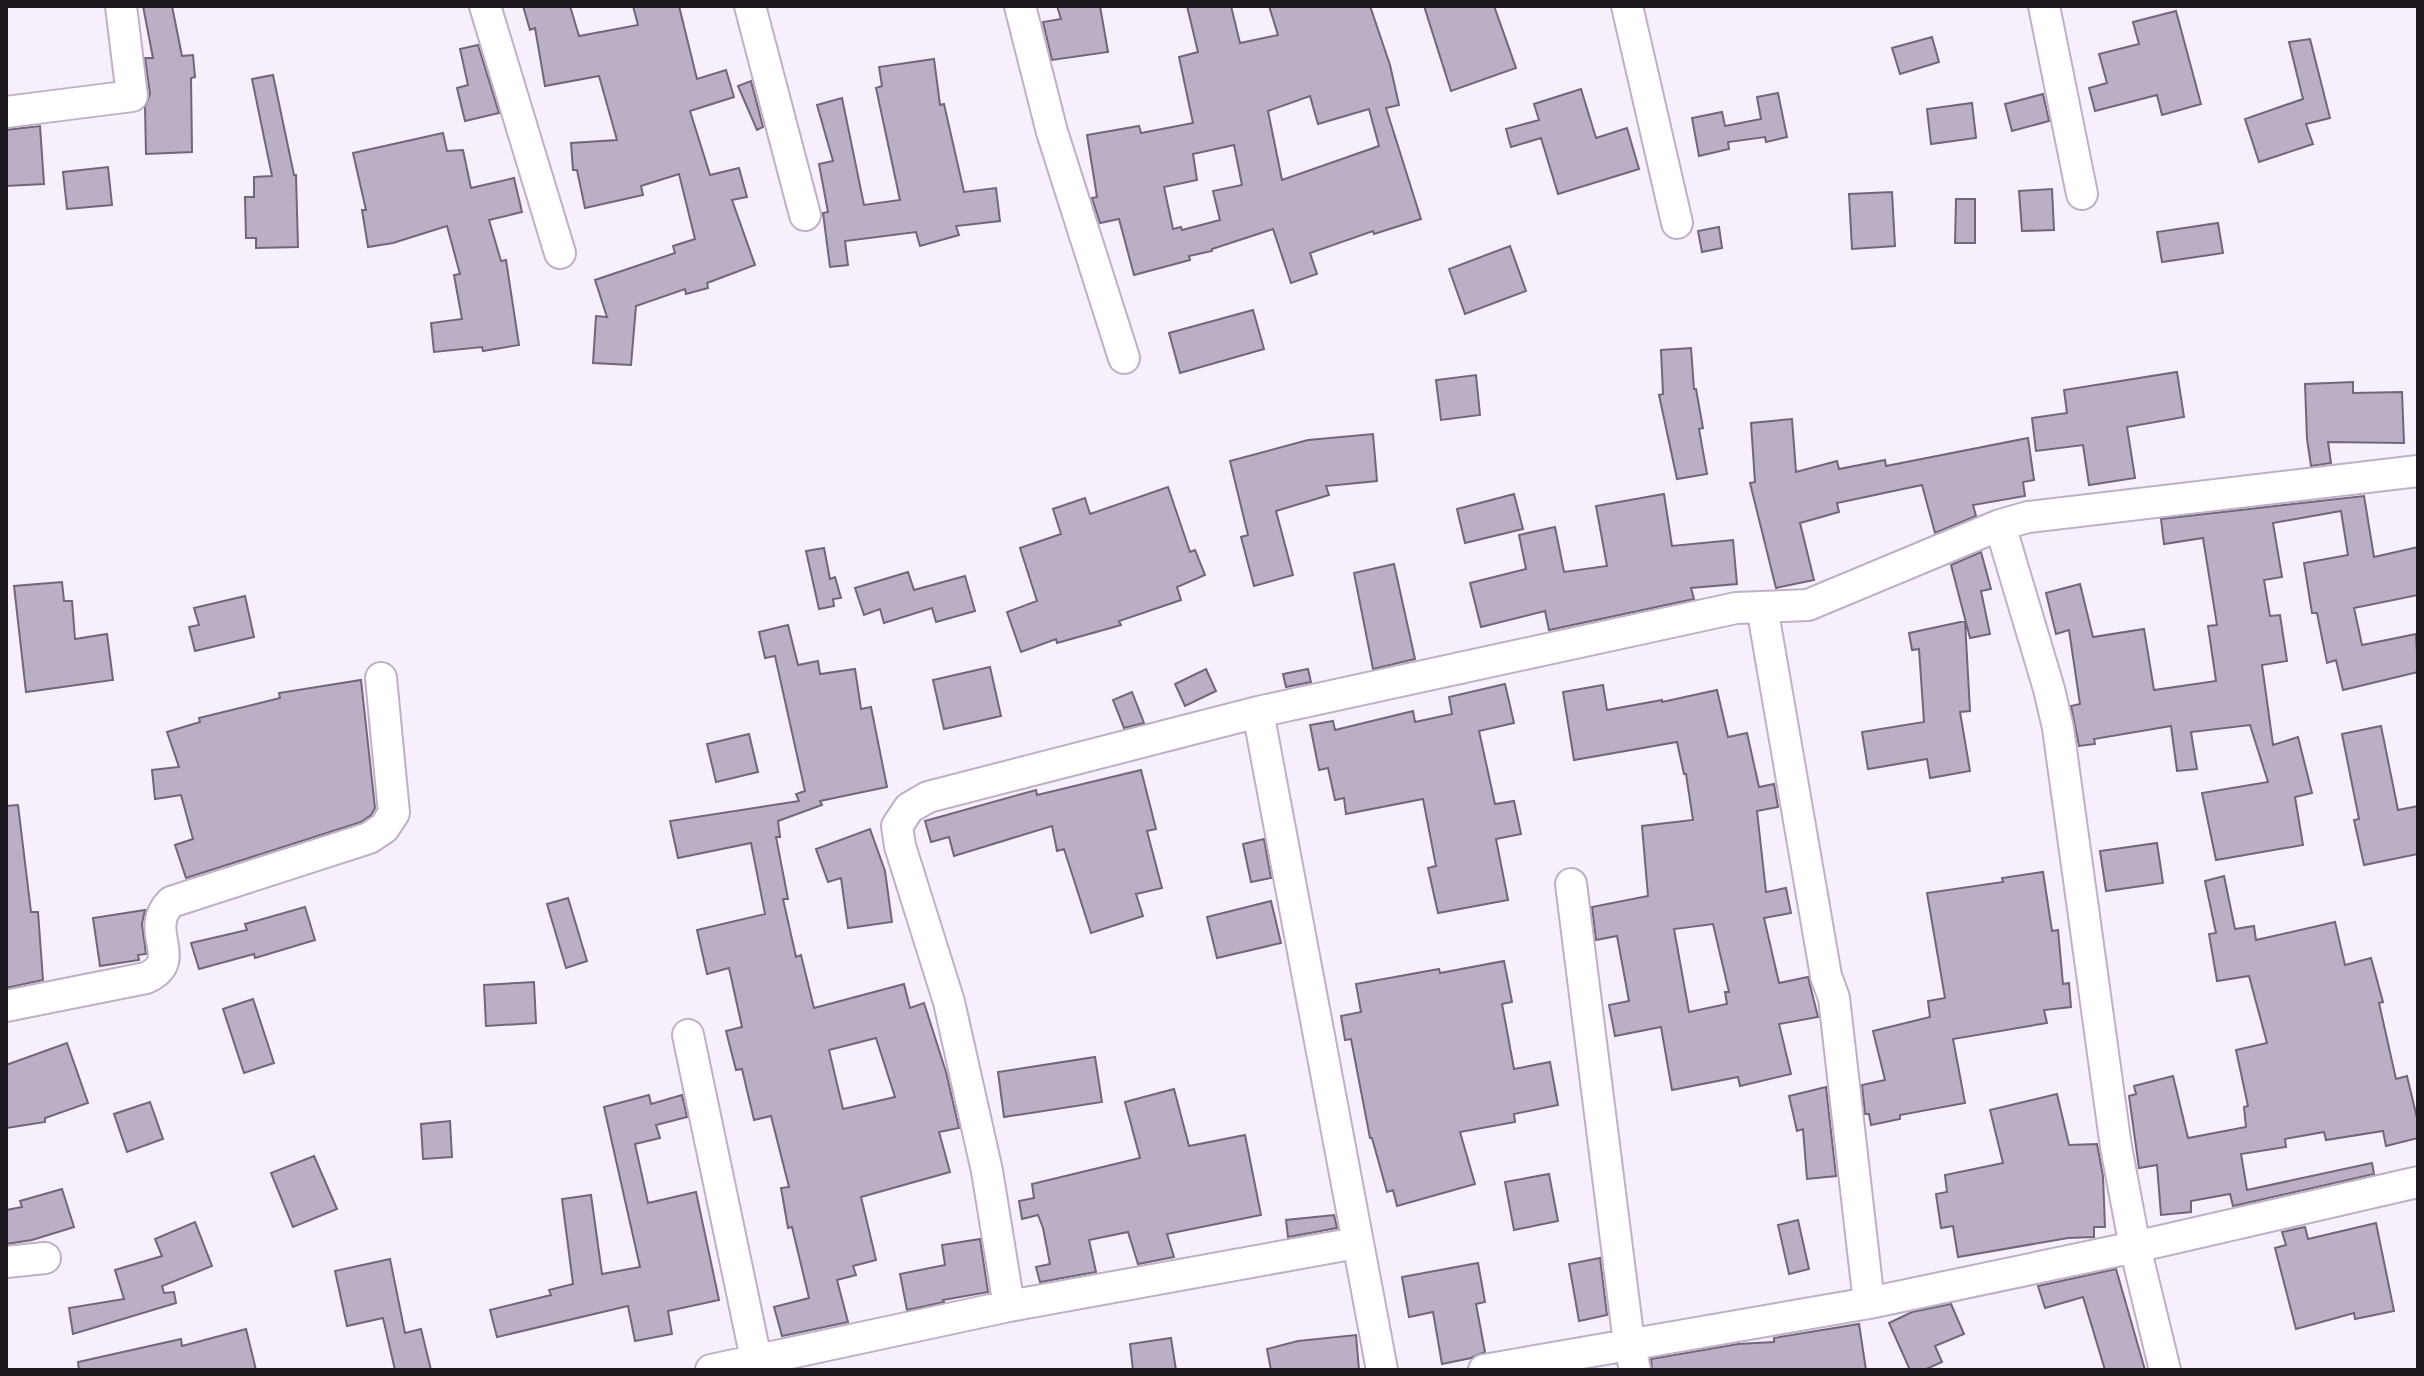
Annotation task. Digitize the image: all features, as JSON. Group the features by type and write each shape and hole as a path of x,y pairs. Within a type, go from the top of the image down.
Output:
{"street":[{"path":"6,112 132,96 121,6"},
{"path":"485,6 560,253"},
{"path":"750,6 805,215"},
{"path":"1020,6 1052,132 1124,358"},
{"path":"1627,6 1677,223"},
{"path":"2044,6 2082,194"},
{"path":"1009,1306 987,1171 952,1017 900,846 897,826 909,808 928,797 1258,712 1736,608 1808,605 2000,525 2028,517 2418,471"},
{"path":"2000,525 2058,728 2116,1147 2135,1247 2165,1370"},
{"path":"1762,607 1826,976 1834,998 1869,1303"},
{"path":"6,1006 158,973 165,959 159,925 162,911 171,902 369,838 384,828 394,813 381,678"},
{"path":"1258,712 1382,1370"},
{"path":"1571,884 1632,1356"},
{"path":"688,1035 756,1359"},
{"path":"1484,1370 1632,1356 2418,1182"},
{"path":"711,1370 1009,1306 1356,1243"},
{"path":"6,1262 45,1258"}],"building":[{"path":"143,6 172,6 182,56 193,55 192,152 146,154 145,107 150,94 145,58 153,58"},
{"path":"523,6 570,6 579,36 638,25 633,6 679,6 697,79 726,70 734,97 690,111 710,175 739,168 747,197 732,200 755,265 707,283 708,288 686,294 685,289 636,306 631,365 593,363 596,316 607,317 595,280 675,253 673,246 695,239 679,174 641,186 643,195 585,208 577,170 573,170 571,143 617,140 599,76 545,86 535,28 530,30"},
{"path":"1057,6 1100,6 1108,52 1052,60 1043,22 1061,19"},
{"path":"1187,6 1231,6 1240,43 1278,35 1269,6 1370,6 1390,65 1399,105 1386,108 1421,219 1374,234 1373,231 1310,253 1317,274 1291,283 1273,229 1189,256 1190,260 1134,275 1119,219 1100,223 1092,198 1097,197 1087,135 1139,126 1141,133 1193,123 1179,57 1198,52","holes":["1310,96 1318,124 1369,109 1379,146 1282,180 1268,111","1234,145 1242,185 1213,191 1220,220 1182,230 1181,227 1173,229 1164,187 1197,180 1193,154"]},
{"path":"1424,6 1494,6 1516,68 1451,91"},
{"path":"2176,11 2201,104 2162,115 2157,95 2095,111 2089,88 2107,83 2099,54 2139,44 2133,22"},
{"path":"1932,37 1939,62 1900,74 1892,48"},
{"path":"2310,39 2330,118 2306,124 2313,144 2259,162 2245,119 2303,99 2289,42"},
{"path":"478,45 499,113 465,121 457,88 468,85 460,49"},
{"path":"934,59 940,105 944,104 964,192 996,188 1000,221 956,226 959,235 920,246 916,232 845,241 848,265 830,267 823,213 828,212 819,164 833,161 817,105 842,98 864,205 900,200 876,88 882,86 879,67"},
{"path":"273,75 296,175 298,247 256,248 256,238 246,238 245,197 254,197 254,177 272,176 252,79"},
{"path":"751,81 763,127 757,130 738,86"},
{"path":"1581,89 1596,138 1627,128 1639,169 1558,194 1541,138 1511,147 1506,129 1539,120 1534,104"},
{"path":"1778,93 1787,137 1766,142 1765,137 1728,142 1729,149 1699,156 1692,118 1722,112 1725,126 1761,119 1757,97"},
{"path":"2043,94 2049,121 2012,131 2005,104"},
{"path":"1972,103 1976,138 1931,144 1927,109"},
{"path":"40,126 44,184 6,186 6,130"},
{"path":"443,133 447,151 463,150 471,188 514,178 522,212 489,220 501,261 506,260 519,345 483,351 482,347 434,352 431,323 462,319 454,275 460,274 447,226 393,243 368,247 362,210 366,210 353,153"},
{"path":"108,167 112,205 67,209 63,172"},
{"path":"2052,189 2054,230 2022,231 2019,191"},
{"path":"1892,192 1895,246 1852,249 1849,194"},
{"path":"1956,199 1975,199 1975,243 1955,243"},
{"path":"2218,223 2223,253 2162,262 2157,232"},
{"path":"1719,227 1722,248 1702,252 1698,231"},
{"path":"1510,246 1526,291 1465,314 1449,269"},
{"path":"1253,310 1264,349 1180,373 1169,333"},
{"path":"1691,348 1707,474 1677,479 1659,395 1663,394 1661,350"},
{"path":"2177,372 2184,417 2127,427 2135,478 2089,485 2083,445 2036,451 2032,418 2067,413 2064,390"},
{"path":"1476,375 1480,415 1441,420 1436,380"},
{"path":"2353,382 2353,393 2402,392 2404,443 2328,442 2331,463 2311,466 2305,384"},
{"path":"1792,419 1796,472 1837,461 1839,469 1885,460 1886,466 2028,438 2034,480 2023,482 2025,496 1973,505 1976,516 1935,533 1922,485 1837,503 1839,512 1800,523 1814,580 1776,588 1750,483 1755,482 1751,423"},
{"path":"1373,434 1377,481 1326,486 1329,495 1276,511 1293,575 1254,586 1241,537 1248,535 1230,461 1308,440"},
{"path":"1168,487 1190,552 1195,550 1205,575 1177,587 1181,600 1119,621 1121,625 1057,643 1056,639 1021,652 1007,612 1037,601 1020,548 1061,534 1053,509 1085,498 1090,514"},
{"path":"1514,494 1523,529 1465,543 1457,509"},
{"path":"1664,494 1672,546 1733,540 1737,584 1691,588 1694,599 1549,630 1545,611 1481,627 1470,583 1526,569 1519,535 1555,527 1564,572 1607,566 1596,506"},
{"path":"2364,496 2374,557 2418,547 2418,595 2354,608 2362,645 2416,634 2418,672 2343,690 2336,660 2327,663 2317,613 2312,613 2304,563 2348,555 2341,511 2273,523 2282,577 2264,580 2270,616 2280,615 2287,661 2262,665 2273,745 2298,737 2312,793 2295,797 2303,845 2216,860 2202,793 2268,782 2250,725 2191,732 2197,769 2177,771 2171,726 2094,739 2095,744 2079,746 2071,706 2080,704 2069,630 2056,634 2046,593 2080,584 2093,637 2144,629 2154,690 2216,681 2208,626 2217,625 2203,538 2164,544 2161,519"},
{"path":"824,548 830,579 835,577 841,598 833,599 834,606 819,609 806,551"},
{"path":"1981,552 1991,589 1981,591 1990,634 1970,638 1951,565"},
{"path":"1394,564 1415,659 1373,669 1354,573"},
{"path":"908,572 914,590 965,576 975,611 936,622 932,608 884,623 880,609 864,615 855,588"},
{"path":"62,582 64,601 72,601 75,639 107,634 113,680 26,692 14,586"},
{"path":"245,596 254,637 195,651 189,627 199,625 194,608"},
{"path":"1965,621 1970,711 1960,712 1970,771 1930,778 1927,759 1868,769 1862,732 1924,722 1919,649 1912,650 1909,633"},
{"path":"788,625 798,665 818,661 820,674 855,669 861,709 871,707 887,787 820,801 822,805 778,821 780,837 776,837 788,899 783,899 796,957 801,955 814,1008 904,984 910,1008 924,1003 946,1072 959,1128 939,1132 950,1172 861,1197 876,1260 853,1266 856,1275 837,1280 848,1322 782,1336 774,1307 809,1298 792,1227 788,1228 781,1188 789,1187 771,1116 754,1120 742,1069 736,1070 726,1031 742,1027 729,968 707,974 697,930 765,914 751,843 678,858 670,821 799,801 796,794 805,791 775,656 765,658 759,632","holes":["876,1038 895,1097 843,1109 829,1050"]},
{"path":"990,667 1001,716 944,729 933,680"},
{"path":"1206,669 1216,691 1185,706 1175,684"},
{"path":"1308,669 1311,682 1286,687 1283,674"},
{"path":"361,680 375,808 371,815 361,822 186,878 175,845 193,839 181,795 155,799 152,770 179,767 167,732 200,722 199,718 280,698 279,693"},
{"path":"1505,684 1514,723 1479,731 1495,804 1514,801 1521,834 1496,839 1508,900 1438,913 1428,868 1436,866 1423,799 1346,814 1344,798 1335,800 1328,768 1319,770 1310,725 1333,721 1335,730 1413,711 1415,722 1452,714 1449,697"},
{"path":"1603,685 1607,710 1717,690 1728,737 1747,733 1759,787 1774,784 1778,807 1757,811 1766,892 1786,888 1791,913 1764,918 1779,983 1808,977 1818,1017 1779,1024 1791,1074 1740,1086 1738,1077 1672,1090 1661,1027 1615,1036 1609,1005 1629,1001 1617,936 1596,940 1592,907 1648,896 1642,826 1693,820 1677,742 1574,760 1563,692","holes":["1713,924 1729,992 1725,992 1727,1004 1689,1012 1674,929"]},
{"path":"1132,692 1144,723 1124,728 1113,700"},
{"path":"2381,726 2398,810 2418,806 2418,854 2364,865 2354,820 2359,819 2342,734"},
{"path":"749,734 758,772 716,782 707,744"},
{"path":"1141,770 1156,829 1147,831 1162,888 1136,894 1143,916 1091,933 1064,849 1057,851 1052,826 954,856 949,837 931,842 925,821 1036,790 1037,795"},
{"path":"18,805 31,912 38,912 43,980 6,988 6,806"},
{"path":"870,829 885,871 892,922 848,928 841,878 828,882 816,849"},
{"path":"1264,839 1271,878 1251,882 1243,844"},
{"path":"2157,843 2163,883 2106,891 2100,851"},
{"path":"2043,872 2052,931 2058,930 2063,984 2069,983 2071,1007 2044,1010 2047,1023 1953,1039 1965,1103 1900,1115 1900,1119 1871,1125 1869,1114 1865,1114 1862,1085 1885,1080 1873,1031 1930,1017 1928,1001 1945,998 1927,893 2003,882 2002,878"},
{"path":"2224,876 2235,929 2254,926 2256,940 2335,922 2345,965 2371,958 2383,1002 2379,1003 2396,1079 2407,1076 2418,1122 2418,1138 2386,1146 2383,1131 2326,1140 2324,1132 2285,1139 2286,1147 2241,1154 2247,1190 2372,1163 2374,1174 2233,1206 2230,1194 2191,1201 2191,1212 2161,1215 2157,1165 2139,1168 2129,1096 2136,1094 2134,1086 2173,1076 2188,1138 2246,1127 2244,1107 2248,1106 2236,1050 2267,1043 2249,976 2217,981 2209,934 2216,933 2205,881"},
{"path":"568,898 587,961 566,968 547,904"},
{"path":"1271,901 1281,943 1217,958 1207,917"},
{"path":"305,907 315,940 255,958 254,954 199,969 191,943 247,930 245,924"},
{"path":"145,910 142,924 146,954 138,955 139,960 100,966 93,918"},
{"path":"1504,961 1512,1002 1502,1004 1514,1069 1550,1062 1558,1105 1514,1114 1515,1122 1460,1132 1475,1184 1397,1206 1393,1190 1387,1192 1370,1138 1351,1039 1345,1040 1341,1016 1361,1012 1356,984"},
{"path":"534,982 536,1023 486,1026 484,985"},
{"path":"253,999 274,1063 244,1073 223,1009"},
{"path":"67,1043 88,1103 45,1118 45,1122 6,1128 6,1065"},
{"path":"1095,1057 1102,1102 1004,1117 998,1072"},
{"path":"1826,1087 1836,1176 1807,1179 1803,1129 1797,1131 1789,1096"},
{"path":"1174,1089 1189,1146 1245,1135 1261,1215 1167,1234 1174,1257 1138,1264 1128,1232 1089,1240 1096,1272 1040,1282 1036,1267 1050,1264 1043,1228 1038,1215 1022,1219 1019,1201 1034,1198 1032,1184 1140,1158 1125,1102"},
{"path":"2057,1094 2069,1145 2097,1144 2103,1176 2105,1227 2094,1227 2094,1237 2068,1238 1958,1257 1953,1226 1941,1228 1936,1194 1947,1192 1945,1175 2003,1163 1990,1110"},
{"path":"649,1095 651,1104 682,1095 687,1117 656,1125 660,1138 635,1144 648,1203 696,1192 719,1300 668,1311 672,1334 635,1341 628,1306 497,1337 490,1310 551,1295 549,1290 573,1284 562,1199 591,1195 602,1274 640,1267 604,1107"},
{"path":"150,1102 163,1139 127,1152 114,1114"},
{"path":"450,1121 452,1157 423,1159 421,1124"},
{"path":"314,1156 337,1209 293,1227 271,1173"},
{"path":"1549,1174 1558,1221 1514,1230 1505,1182"},
{"path":"62,1189 74,1227 32,1240 6,1244 6,1210 22,1207 20,1201"},
{"path":"1334,1215 1337,1228 1288,1237 1286,1220"},
{"path":"1798,1220 1809,1269 1789,1274 1778,1225"},
{"path":"195,1222 212,1266 162,1286 164,1293 174,1292 176,1303 73,1334 69,1308 124,1299 115,1270 162,1256 155,1239"},
{"path":"2376,1223 2394,1311 2355,1319 2354,1313 2296,1329 2275,1248 2286,1245 2282,1232 2305,1227 2308,1239"},
{"path":"980,1239 988,1292 907,1310 900,1274 945,1265 942,1245"},
{"path":"1600,1258 1607,1315 1579,1321 1569,1264"},
{"path":"390,1259 405,1333 421,1329 431,1370 395,1370 383,1318 347,1326 335,1271"},
{"path":"1478,1263 1485,1302 1476,1304 1485,1352 1442,1364 1433,1312 1409,1317 1402,1277"},
{"path":"2116,1269 2145,1370 2105,1370 2083,1297 2045,1308 2038,1286"},
{"path":"1951,1304 1964,1334 1935,1346 1942,1362 1924,1370 1910,1370 1889,1323 1912,1312"},
{"path":"1859,1324 1866,1370 1652,1370 1651,1359 1738,1344 1774,1342 1774,1338"},
{"path":"246,1329 256,1370 79,1370 78,1362 181,1339 182,1346"},
{"path":"1356,1335 1359,1370 1271,1370 1267,1349 1298,1341"},
{"path":"1171,1338 1176,1370 1133,1370 1130,1344"}]}
